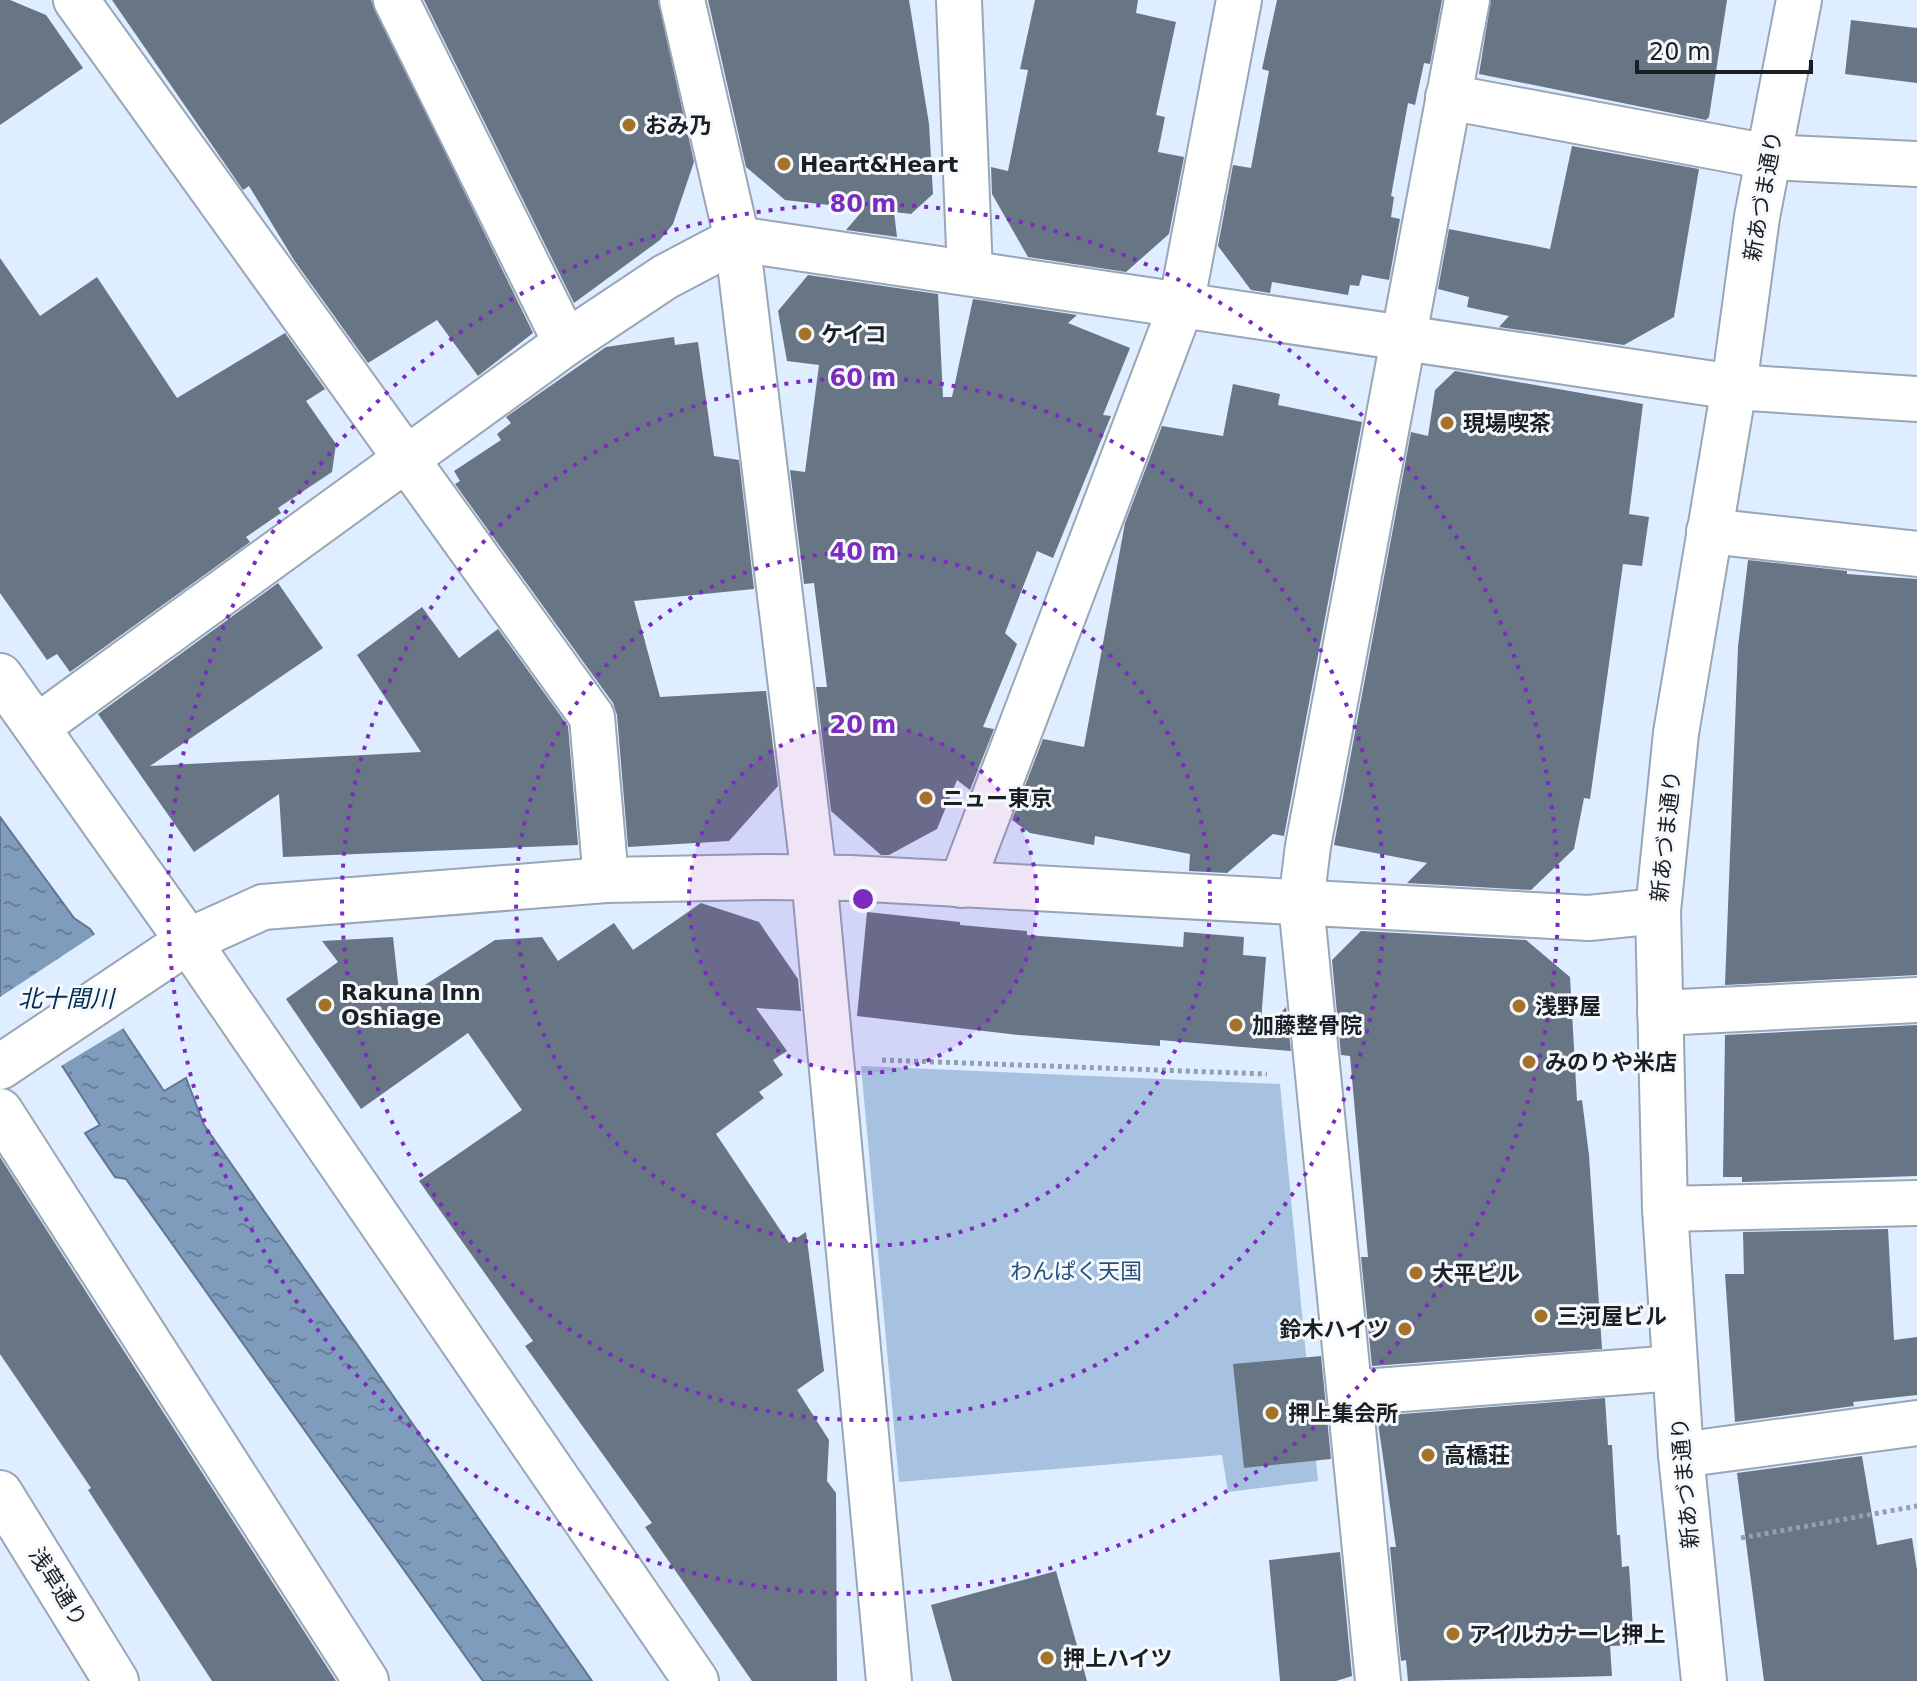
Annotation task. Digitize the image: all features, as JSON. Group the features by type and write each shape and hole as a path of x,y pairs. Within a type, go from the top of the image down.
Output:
{"street":[{"path":"76,0 406,463 592,717 606,880"},
{"path":"396,0 566,343"},
{"path":"682,0 737,239 814,877 889,1681"},
{"path":"959,0 970,273"},
{"path":"961,885 1181,306 1239,0"},
{"path":"1378,1681 1301,903 1308,846 1406,338 1467,0"},
{"name":"新あづま通り","path":"1704,1681 1681,1455 1665,1209 1658,911 1676,733 1769,157 1799,0"},
{"path":"1448,97 1769,157 1917,164"},
{"path":"37,727 406,463 566,343 665,277 737,239 1734,387 1917,399"},
{"path":"1709,531 1917,554"},
{"path":"0,676 37,727 171,952 696,1681"},
{"path":"6,1063 171,952 263,907 606,880 814,877 1589,918 1658,911"},
{"path":"1660,1013 1917,1000"},
{"path":"0,1111 366,1681"},
{"path":"1665,1209 1917,1203"},
{"path":"1350,1393 1675,1368"},
{"path":"1681,1455 1917,1423"},
{"name":"浅草通り","path":"0,1493 113,1680"}],"path":[{"path":"829,1058 1318,1078"},
{"path":"1690,1547 1917,1506"}],"green space":[{"name":"わんぱく天国","path":"861,1066 1280,1084 1318,1481 1228,1492 1222,1455 899,1482"}],"water":[{"name":"北十間川","path":"0,817 74,918 90,929 146,1011 122,1028 164,1091 186,1078 204,1125 592,1681 483,1681 126,1179 115,1177 85,1133 100,1125 61,1064 0,1007"}],"pier":[{"path":"97,933 150,1012 43,1077 0,1014 0,997"}],"building":[{"path":"0,0 10,0 46,15 83,68 0,125"},
{"path":"112,0 371,0 533,333 478,376 437,320 368,363 294,260 249,186 243,190"},
{"path":"424,0 658,0 694,162 673,224 660,240 574,303"},
{"path":"708,0 909,0 929,124 933,194 911,214 894,212 897,237 846,230 864,209 785,200 746,167"},
{"path":"1035,0 1138,0 1136,13 1176,22 1156,115 1165,117 1158,152 1184,157 1169,234 1126,272 1028,257 992,194 991,167 1008,171 1028,70 1020,69"},
{"path":"1277,0 1442,0 1430,64 1424,63 1415,105 1408,103 1391,196 1394,197 1391,217 1400,219 1389,280 1362,275 1359,286 1350,285 1348,295 1272,282 1270,293 1251,290 1218,246 1233,165 1251,168 1269,71 1262,69"},
{"path":"1491,0 1727,0 1709,117 1706,120 1479,74"},
{"path":"1851,20 1917,28 1917,83 1845,74"},
{"path":"1572,146 1699,169 1674,317 1624,345 1499,327 1509,316 1467,307 1469,297 1438,289 1449,229 1550,249"},
{"path":"0,258 40,316 97,277 177,398 285,333 325,389 306,401 336,444 332,472 278,508 281,513 246,537 250,542 70,672 57,654 47,660 0,593"},
{"path":"808,275 938,294 943,397 952,397 973,299 1077,315 1068,323 1130,348 1103,415 1111,416 1053,558 1037,551 1005,633 1017,644 983,727 994,729 970,790 957,780 937,829 889,855 881,855 831,811 816,687 827,687 814,583 804,584 790,470 805,472 819,365 787,361 778,311"},
{"path":"674,337 675,345 698,342 714,456 739,460 754,589 634,601 660,697 766,691 778,786 729,841 628,847 617,715 613,703 455,484 460,481 454,471 501,440 497,434 511,423 506,417 606,347"},
{"path":"1455,371 1643,404 1629,514 1649,517 1642,566 1623,564 1590,799 1584,798 1574,849 1531,890 1407,883 1427,863 1334,845 1411,432 1428,436 1435,390"},
{"path":"1233,384 1280,394 1278,405 1362,422 1284,836 1273,834 1227,873 1189,871 1190,854 1095,836 1094,845 1030,833 1012,820 1043,739 1084,747 1125,523 1162,426 1223,436"},
{"path":"1748,560 1847,571 1847,574 1917,579 1917,975 1725,985 1738,647"},
{"path":"278,583 323,648 150,766 421,752 357,655 422,607 459,658 498,629 568,726 578,845 283,857 279,794 194,852 98,714"},
{"path":"701,903 759,922 798,979 801,1011 756,1008 787,1051 773,1060 783,1075 759,1092 764,1098 716,1134 789,1243 806,1232 824,1371 797,1390 829,1440 827,1481 836,1493 837,1681 752,1681 645,1527 652,1523 525,1346 533,1341 419,1181 522,1110 468,1033 361,1109 286,999 338,962 322,941 393,937 400,1001 495,940 542,937 558,961 614,923 633,950"},
{"path":"867,912 1027,931 1027,935 1183,947 1184,932 1244,937 1243,955 1266,957 1260,1034 1286,1007 1291,1051 1160,1040 1160,1046 1019,1035 857,1016"},
{"path":"1361,931 1526,940 1570,977 1577,1101 1582,1100 1589,1155 1602,1349 1372,1366 1361,1257 1368,1257 1350,1056 1341,1055 1332,960"},
{"path":"1917,1025 1917,1176 1742,1182 1742,1177 1723,1177 1725,1035"},
{"path":"0,1157 336,1681 212,1681 88,1490 91,1488 0,1354"},
{"path":"1888,1229 1894,1340 1917,1337 1917,1395 1853,1402 1854,1406 1735,1422 1725,1274 1744,1274 1743,1232"},
{"name":"押上集会所","path":"1321,1356 1331,1459 1244,1468 1233,1364"},
{"path":"1605,1398 1608,1445 1612,1445 1617,1535 1620,1535 1622,1567 1629,1566 1634,1645 1610,1646 1612,1676 1408,1681 1406,1660 1401,1661 1390,1547 1396,1547 1377,1416"},
{"path":"1862,1456 1877,1545 1912,1538 1917,1570 1917,1681 1764,1681 1737,1473"},
{"path":"1340,1552 1352,1676 1336,1681 1280,1681 1269,1560"},
{"path":"1056,1571 1087,1681 952,1681 931,1605"}],"place":[{"name":"おみ乃","path":"629,125"},
{"name":"Heart&Heart","path":"784,164"},
{"name":"ケイコ","path":"805,334"},
{"name":"現場喫茶","path":"1447,423"},
{"name":"ニュー東京","path":"926,798"},
{"name":"Rakuna Inn Oshiage","path":"325,1005"},
{"name":"浅野屋","path":"1519,1006"},
{"name":"加藤整骨院","path":"1236,1025"},
{"name":"みのりや米店","path":"1529,1062"},
{"name":"大平ビル","path":"1416,1273"},
{"name":"三河屋ビル","path":"1541,1316"},
{"name":"鈴木ハイツ","path":"1405,1329"},
{"name":"押上集会所","path":"1272,1413"},
{"name":"高橋荘","path":"1428,1455"},
{"name":"アイルカナーレ押上","path":"1453,1634"},
{"name":"押上ハイツ","path":"1047,1658"}]}
